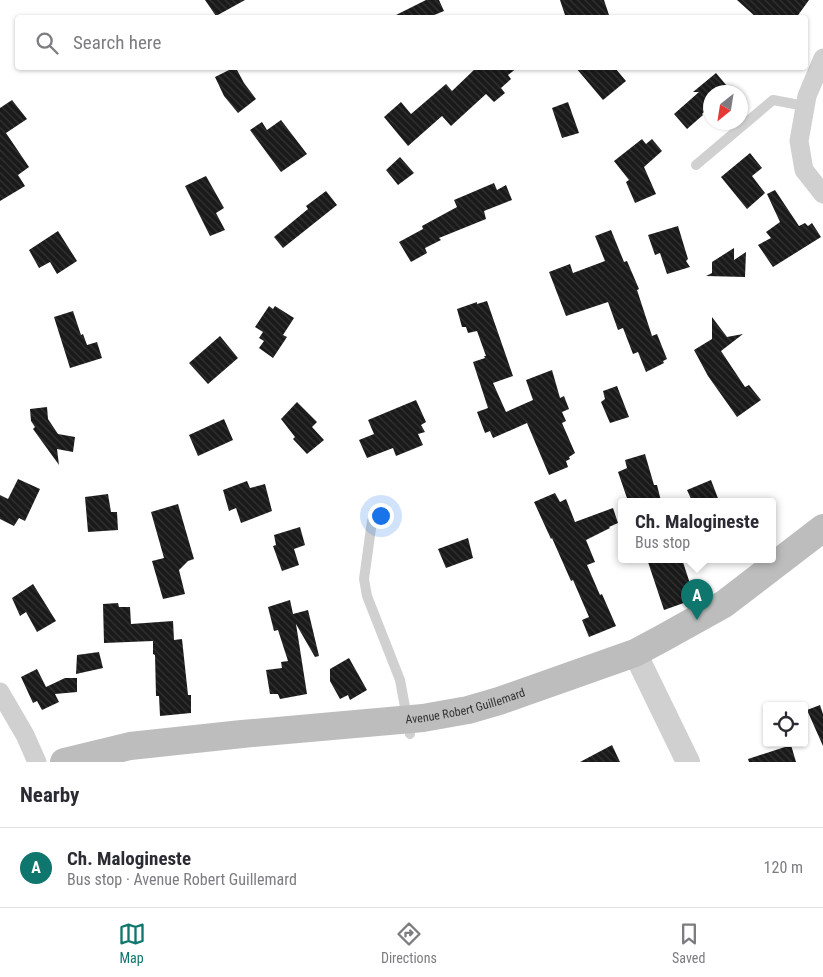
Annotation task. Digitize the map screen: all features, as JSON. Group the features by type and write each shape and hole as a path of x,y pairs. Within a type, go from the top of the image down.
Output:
{"main road":[{"name":"Avenue Robert Guillemard","path":"637,660 724,604 823,528"},
{"name":"Avenue Robert Guillemard","path":"64,762 130,746 242,734 472,725 499,718 545,703 637,660 683,645 730,616 823,548"},
{"name":"Avenue Robert Guillemard","path":"128,762 408,727"}],"street":[{"path":"823,58 807,96 799,141 804,170 823,194"},
{"path":"637,660 688,762"},
{"path":"0,692 25,735 36,762"}],"lane":[{"path":"696,165 773,100 805,106"},
{"path":"372,520 364,579 367,596 400,680 408,727"}],"building":[{"path":"205,0 245,0 218,15 215,15"},
{"path":"426,0 439,0 444,11 434,15 396,15"},
{"path":"560,0 604,0 609,15 565,15"},
{"path":"737,0 809,0 798,15 754,15"},
{"path":"229,70 237,70 256,99 238,113 224,96 215,77"},
{"path":"474,70 514,70 508,75 511,79 501,88 505,93 494,102 486,94 451,126 442,116 408,146 384,117 401,102 411,114 446,84 452,91"},
{"path":"578,70 617,70 626,81 603,100"},
{"path":"716,73 726,85 703,85 703,115 687,129 674,114 699,92 693,92"},
{"path":"12,100 27,119 6,133 29,167 18,175 25,186 0,201 0,108"},
{"path":"568,102 579,133 562,138 552,108"},
{"path":"281,120 307,154 281,172 250,130 262,122 267,130"},
{"path":"642,139 646,144 652,139 662,151 644,167 656,194 635,203 626,182 629,180 614,161"},
{"path":"750,153 762,168 752,176 765,193 747,209 721,177"},
{"path":"400,157 414,173 398,185 386,170"},
{"path":"206,176 224,208 216,213 225,230 210,236 185,186"},
{"path":"494,183 497,190 506,185 512,200 484,211 486,219 439,238 441,240 425,248 427,253 411,262 399,242 423,229 422,226 457,207 454,200"},
{"path":"775,190 799,226 805,223 808,226 812,223 821,237 773,267 758,245 771,238 766,232 780,222 767,194"},
{"path":"326,191 337,205 283,248 274,237 308,209 306,206"},
{"path":"678,226 688,259 686,261 690,267 667,274 660,253 655,255 648,235"},
{"path":"611,230 624,262 627,261 639,289 637,290 652,336 657,334 667,359 663,361 664,363 646,372 638,352 633,354 623,328 618,330 608,302 566,316 549,272 570,264 573,273 605,261 595,236"},
{"path":"58,231 77,261 57,274 50,262 39,268 29,250"},
{"path":"734,248 734,260 746,252 745,277 706,276 712,273 712,262"},
{"path":"487,301 513,376 493,383 506,412 533,400 526,380 552,370 560,398 564,396 569,409 562,412 566,421 562,423 575,453 566,461 568,467 549,475 527,423 493,438 490,431 485,433 477,412 488,408 473,362 486,356 477,331 468,333 466,327 462,327 457,309 477,302 477,304"},
{"path":"269,306 273,309 275,306 294,318 283,335 287,337 273,358 259,348 264,341 259,338 263,332 255,327"},
{"path":"73,311 81,335 83,334 87,345 97,342 102,358 70,368 54,317"},
{"path":"712,317 727,337 743,334 721,351 745,387 749,385 761,400 737,417 708,376 694,350 712,339"},
{"path":"220,336 238,358 208,384 189,363"},
{"path":"617,386 629,417 610,423 601,402 605,399 603,391"},
{"path":"416,400 426,422 421,425 425,432 418,434 423,445 396,456 393,448 367,458 359,440 374,434 368,420"},
{"path":"297,402 317,422 312,427 324,440 307,454 293,439 295,437 281,419"},
{"path":"47,407 48,419 58,434 75,437 73,452 57,449 59,465 33,429 35,427 31,421 30,409"},
{"path":"224,419 233,440 198,456 189,435"},
{"path":"645,454 654,485 657,485 660,498 627,498 618,472 627,468 625,460"},
{"path":"18,479 40,489 25,521 19,518 14,526 0,519 0,495 8,499"},
{"path":"711,480 718,498 691,498 687,490"},
{"path":"247,481 250,488 265,484 272,511 241,523 236,508 229,511 223,490"},
{"path":"555,493 560,502 566,499 575,522 613,508 618,523 586,540 595,562 587,565 616,626 589,637 582,620 589,617 573,580 571,581 534,502"},
{"path":"108,494 111,512 117,512 118,530 88,532 85,497"},
{"path":"178,504 194,559 188,561 179,570 185,594 163,599 152,561 164,558 151,512"},
{"path":"300,527 305,545 294,549 299,565 282,571 273,546 276,545 274,535"},
{"path":"468,538 473,558 446,568 438,549"},
{"path":"648,563 683,563 695,599 664,610"},
{"path":"33,584 56,621 37,632 26,612 20,616 12,598"},
{"path":"290,600 293,614 308,610 319,656 315,657 296,624 307,694 280,699 278,694 270,694 266,670 282,668 281,662 288,661 278,630 274,631 268,607"},
{"path":"118,603 119,607 130,607 131,624 173,621 174,640 182,639 188,695 191,695 191,713 160,716 159,696 156,696 153,641 104,643 103,604"},
{"path":"99,652 103,668 76,674 77,655"},
{"path":"349,658 367,690 350,700 348,695 340,699 330,681 330,669"},
{"path":"37,669 46,687 65,678 77,678 77,692 55,694 59,702 42,710 37,701 33,703 21,677"},
{"path":"820,705 823,714 823,746 808,712 808,710"},
{"path":"612,745 620,762 580,762"},
{"path":"785,747 792,747 796,762 749,762 748,759"}],"place":[{"name":"Ch. Malogineste","path":"697,620"}]}
